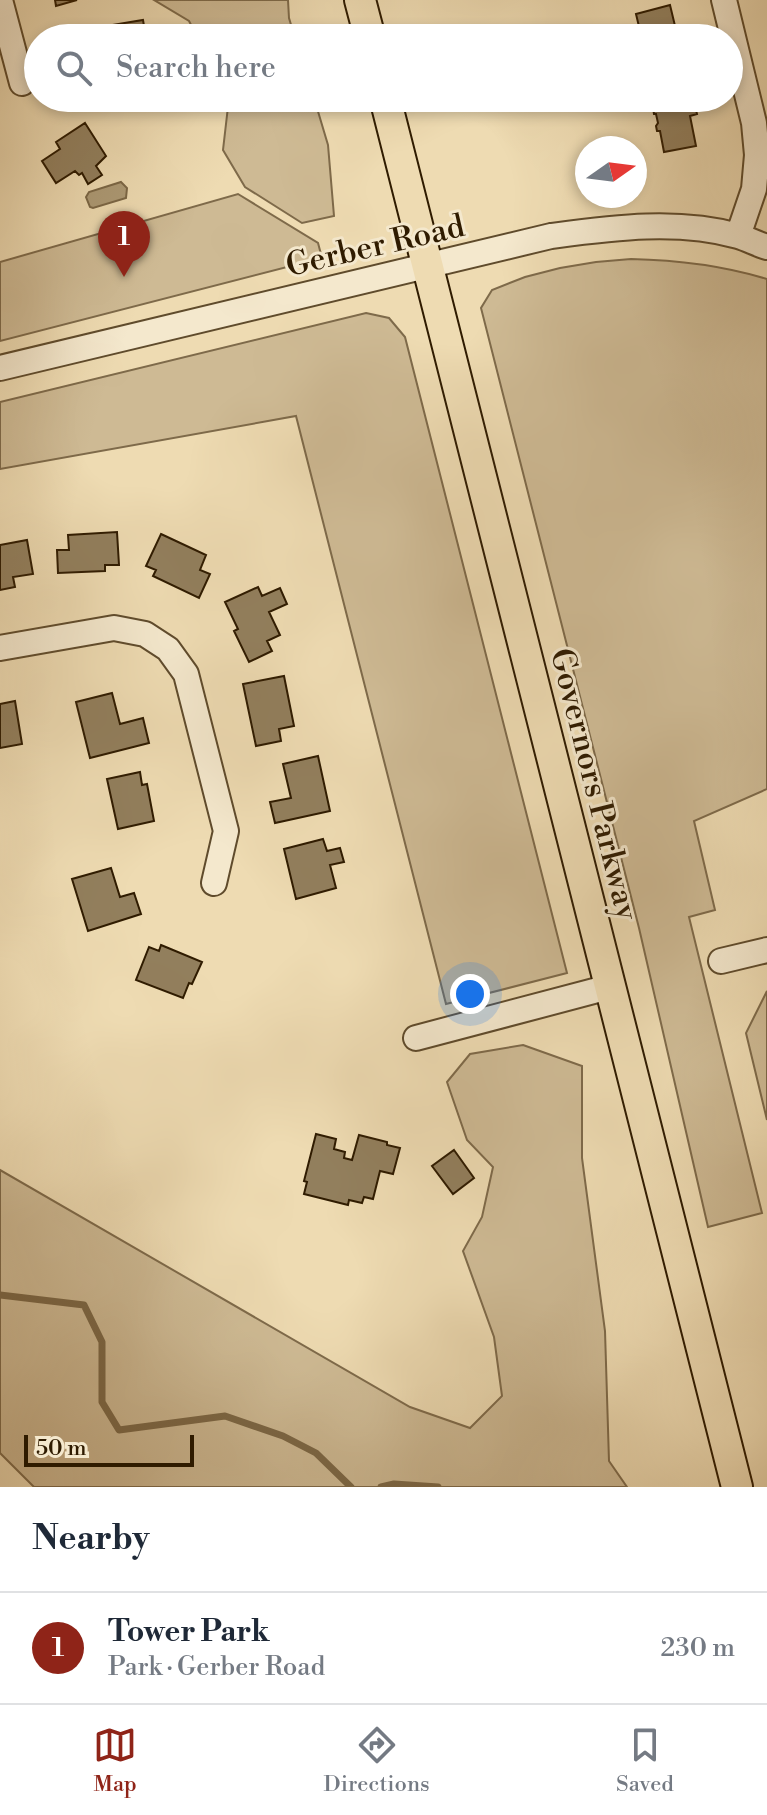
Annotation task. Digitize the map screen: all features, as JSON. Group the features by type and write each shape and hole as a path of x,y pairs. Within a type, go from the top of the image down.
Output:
{"main road":[{"path":"360,0 366,24"},
{"name":"Governors Parkway","path":"389,112 737,1487"}],"street":[{"path":"0,0 22,83"},
{"path":"724,0 730,24"},
{"path":"738,236 754,189 757,155 754,123 743,78"},
{"name":"Gerber Road","path":"0,368 551,236 617,228 694,228 738,236 767,247"},
{"path":"0,648 114,628 145,634 168,649 186,674 226,831 214,883"},
{"path":"721,961 767,950"},
{"path":"416,1038 609,987"}],"shaded area":[{"path":"154,0 288,0 291,24 191,24"},
{"path":"227,112 318,112 328,145 334,216 302,223 245,187 223,150"},
{"path":"121,182 127,188 126,198 90,207 86,197 89,192"},
{"path":"238,194 318,243 322,258 0,341 0,262"},
{"path":"631,259 700,264 767,279 767,789 694,821 715,910 689,917 762,1213 708,1227 639,928 481,308 492,290 525,277 560,268"},
{"path":"366,313 389,318 405,337 567,973 446,1004 296,416 0,469 0,402"},
{"path":"767,991 767,1120 746,1033"},
{"path":"523,1045 582,1066 582,1158 605,1331 609,1461 627,1487 34,1487 0,1453 0,1170 410,1407 470,1428 502,1396 494,1337 463,1251 482,1217 493,1167 467,1140 447,1082 470,1054"}],"building":[{"path":"55,0 77,0 56,6"},
{"path":"670,5 675,24 638,24 636,14"},
{"path":"143,20 144,24 118,24"},
{"path":"696,112 690,116 696,146 664,152 654,114"},
{"path":"85,123 106,156 96,166 102,175 88,184 82,173 79,175 75,171 56,183 42,161 60,149 56,142"},
{"path":"117,532 119,565 105,565 105,571 58,573 57,550 69,550 68,535"},
{"path":"161,534 206,555 200,570 210,574 199,598 153,576 156,570 146,566"},
{"path":"27,540 33,574 13,577 15,587 0,590 0,545"},
{"path":"258,587 262,596 280,588 287,604 269,612 280,635 267,641 272,651 249,662 234,631 238,629 225,602"},
{"path":"284,676 294,726 279,729 281,741 256,746 243,684"},
{"path":"112,693 120,724 143,718 149,743 90,758 76,702"},
{"path":"15,701 22,744 0,748 0,704"},
{"path":"318,756 330,811 275,823 270,802 291,798 283,764"},
{"path":"140,772 142,785 147,784 154,821 118,829 107,779"},
{"path":"323,839 327,851 340,848 344,862 330,865 336,888 296,899 284,849"},
{"path":"111,868 120,897 134,893 141,914 88,931 72,879"},
{"path":"161,945 202,962 183,998 136,980 149,947 159,951"},
{"path":"316,1134 336,1139 334,1149 345,1152 344,1158 352,1160 359,1135 400,1148 393,1174 380,1171 373,1199 364,1197 362,1203 349,1200 348,1205 304,1194 307,1182 304,1181"},
{"path":"454,1150 474,1178 453,1194 432,1166"}],"waterway":[{"path":"0,1295 84,1305 102,1342 102,1402 119,1430 225,1416 283,1436 316,1453 351,1487"},
{"path":"381,1487 394,1484 438,1487"}],"place":[{"name":"Tower Park","path":"124,277"}]}
